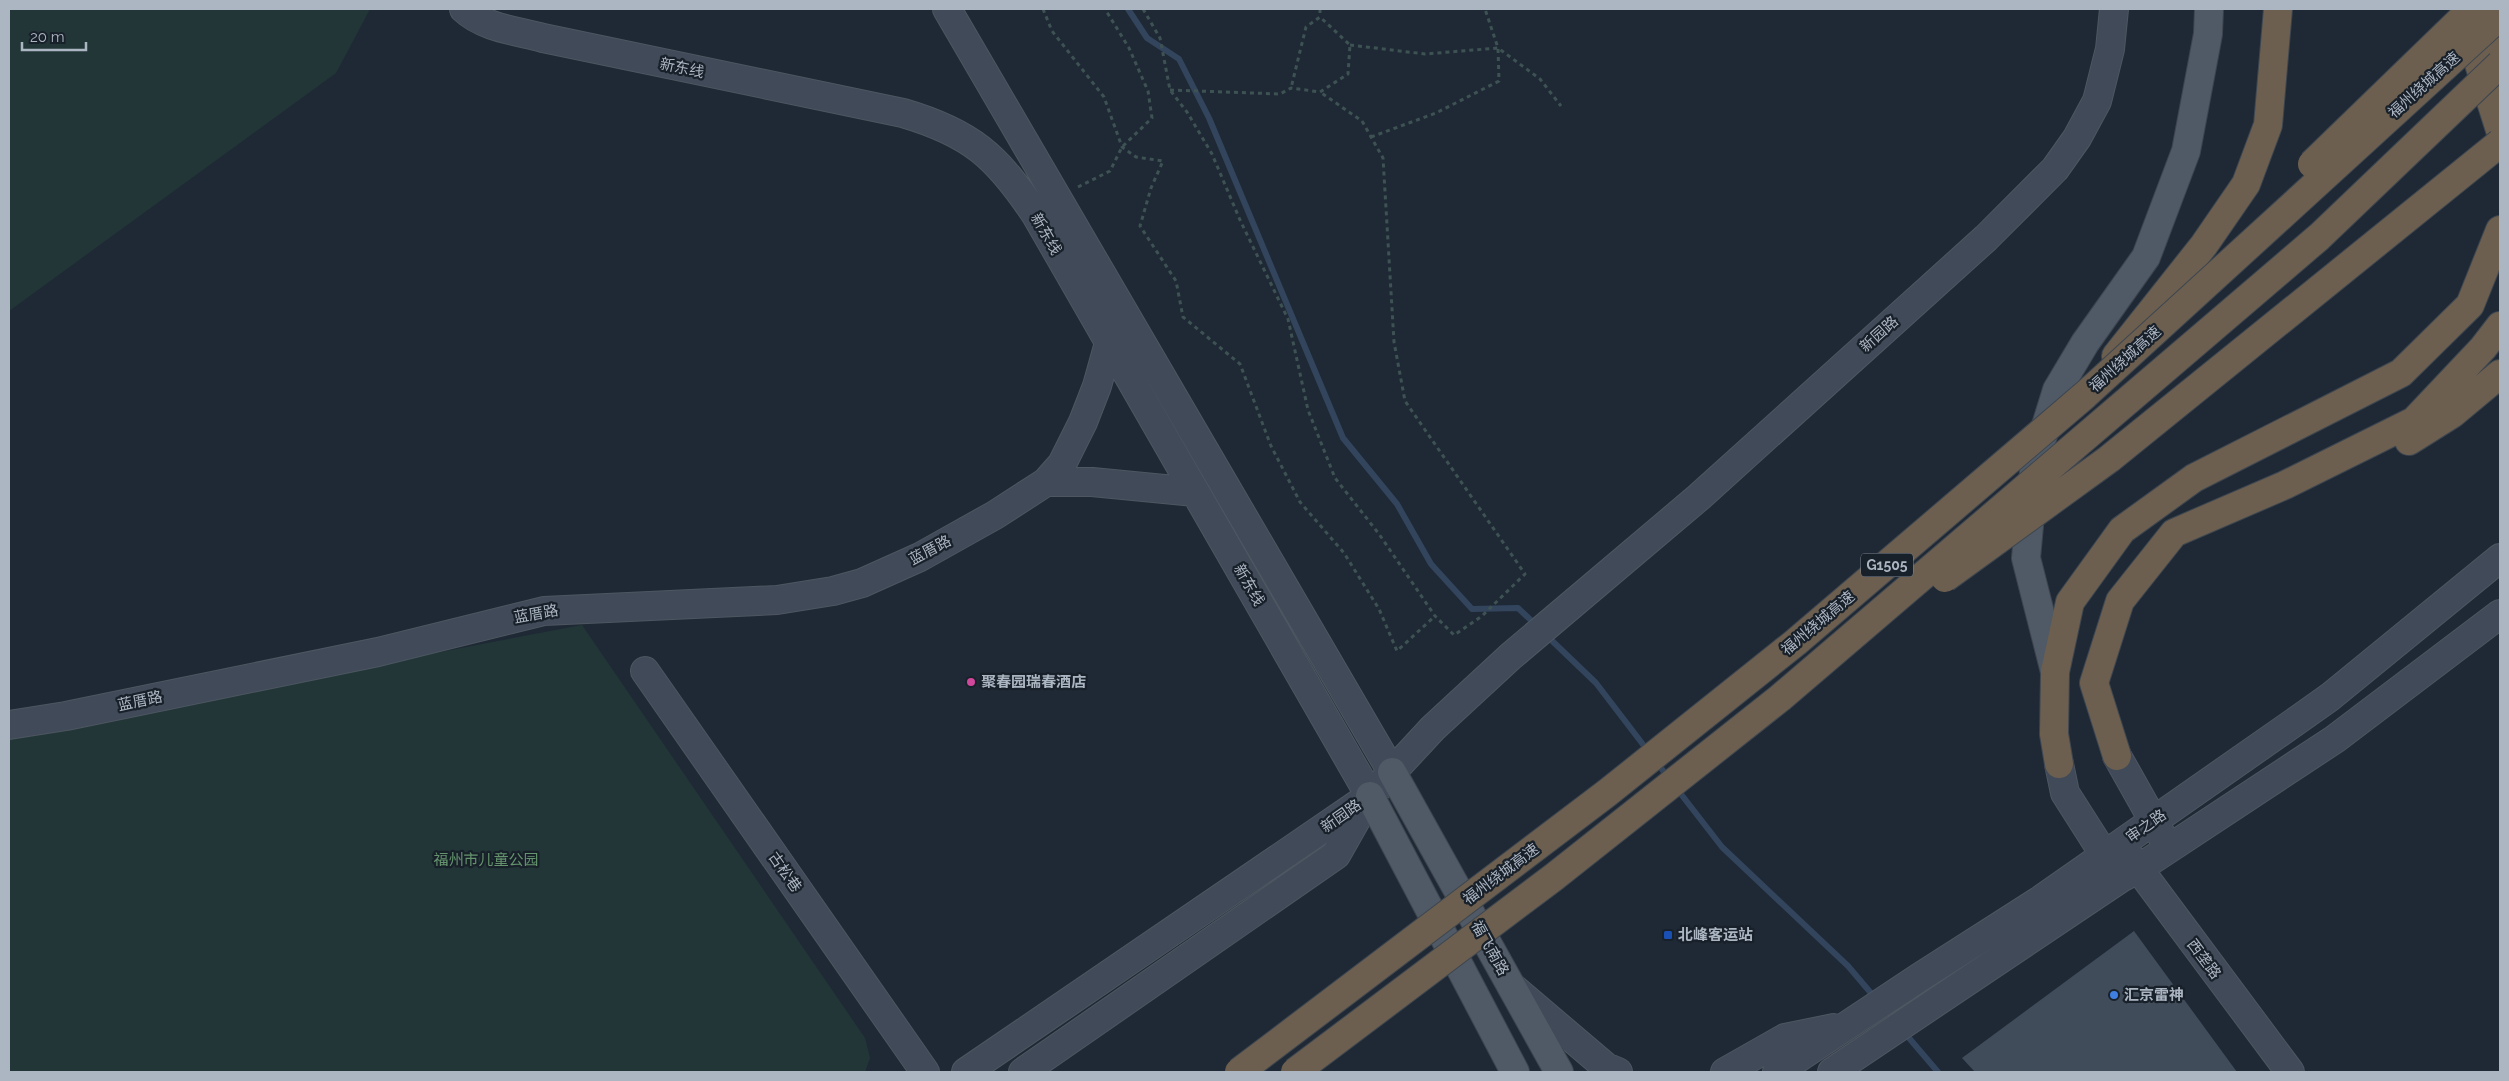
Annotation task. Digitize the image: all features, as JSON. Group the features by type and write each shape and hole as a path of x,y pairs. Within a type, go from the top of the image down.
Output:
{"highway":[{"path":"2085,395 2204,245 2246,184 2268,125 2278,9"},
{"path":"2462,9 2500,130"},
{"path":"2085,395 2359,117 2472,9"},
{"path":"2488,9 2500,50"},
{"name":"福州绕城高速","path":"1239,1072 1660,751 1796,642 2085,395 2500,16"},
{"name":"G1505","path":"1295,1072 1554,877 1780,698 2319,237 2500,64"},
{"path":"1780,698 2109,459 2500,143"},
{"path":"2059,764 2054,734 2055,672 2070,602 2122,530 2194,478 2401,373 2470,305 2500,230"},
{"path":"2483,348 2500,307"},
{"path":"2117,756 2094,683 2120,601 2174,534 2285,485 2414,421 2483,348 2500,326"},
{"path":"2285,485 2403,444 2452,414 2500,374"}],"main road":[{"name":"新东线","path":"464,9 479,19 496,26 543,38 903,113 955,132 987,154 1017,187 1370,796"},
{"name":"新东线","path":"948,9 1392,772"},
{"name":"新园路","path":"1023,1072 1336,855 1370,796 1433,728 1511,656 1706,491 1986,238 2055,169 2077,138 2097,101 2110,49 2114,9"},
{"path":"2055,672 2026,558 2035,461 2057,390 2086,343 2146,257 2186,151 2208,34 2209,9"},
{"name":"蓝厝路","path":"9,725 66,716 378,652 544,611 745,603 806,597 862,583 920,556 995,515 1046,482 1062,464 1083,422 1097,386 1109,343"},
{"path":"1046,482 1092,482 1195,492"},
{"name":"审之路","path":"1777,1072 2039,901 2330,697 2500,558"},
{"name":"审之路","path":"1832,1072 2335,739 2500,614"},
{"name":"古松巷","path":"645,671 925,1072"},
{"path":"2117,756 2152,821 2170,847"},
{"name":"西垄路","path":"2059,764 2065,793 2290,1072"},
{"name":"福飞南路","path":"1392,772 1559,1072"},
{"name":"新园路","path":"966,1072 1370,796"},
{"path":"1370,796 1515,1072"},
{"path":"1511,986 1606,1066 1618,1072"},
{"path":"1725,1072 1785,1038 1850,1025"},
{"path":"1841,1072 1868,1048"}],"path":[{"path":"1042,9 1052,31 1104,97 1122,147 1136,157 1163,161 1151,188 1140,226 1176,282 1183,317 1240,364 1271,446 1300,502 1344,553 1379,608 1398,651 1435,616"},
{"path":"1058,198 1110,171 1122,147 1152,118 1148,91 1128,48 1105,9"},
{"path":"1144,9 1160,38 1170,90 1187,112 1212,154 1240,220 1288,319 1308,410 1335,478 1379,534 1435,616 1454,635 1482,616 1525,574 1405,401 1394,342 1383,158 1362,121 1320,92 1291,88 1280,94 1170,90"},
{"path":"1320,9 1320,17 1350,45 1425,54 1498,48 1540,79 1562,106"},
{"path":"1371,137 1436,113 1499,81 1498,48 1485,9"},
{"path":"1291,88 1306,26 1320,17"},
{"path":"1320,92 1348,74 1350,45"}],"green space":[{"path":"9,9 370,9 336,73 9,311"},
{"name":"福州市儿童公园","path":"582,625 865,1038 870,1058 865,1072 9,1072 9,734"}],"building":[{"name":"汇京雷神","path":"2134,931 2237,1072 1975,1072 1962,1058"}],"waterway":[{"path":"1128,9 1147,38 1179,59 1209,118 1343,438 1397,504 1431,564 1472,609 1518,608 1537,626"},
{"path":"1546,635 1596,683 1648,751"},
{"path":"1656,761 1669,779"},
{"path":"1677,789 1722,847 1848,966 1876,999"},
{"path":"1903,1031 1938,1072"}],"place":[{"name":"聚春园瑞春酒店","path":"971,682"},
{"name":"北峰客运站","path":"1668,935"},
{"name":"汇京雷神","path":"2114,995"}]}
